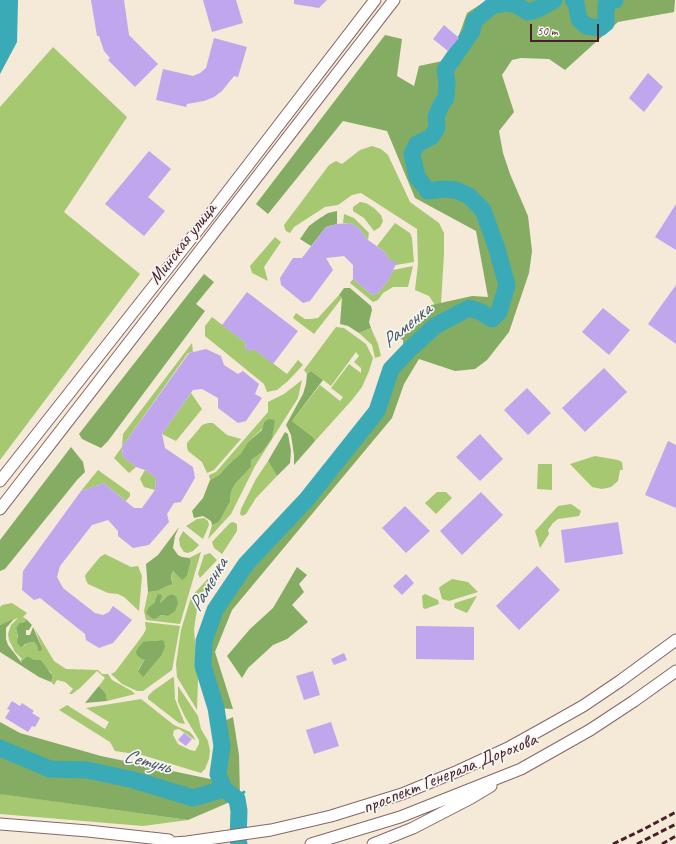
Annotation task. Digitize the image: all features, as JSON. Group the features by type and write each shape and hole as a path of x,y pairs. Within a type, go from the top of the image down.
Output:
{"main road":[{"name":"Минская улица","path":"0,482 212,212 375,0"},
{"name":"Минская улица","path":"0,509 394,0"},
{"name":"проспект Генерала Дорохова","path":"159,844 187,842 271,830 331,816 402,794 508,748 583,706 676,640"},
{"name":"проспект Генерала Дорохова","path":"311,844 400,817 521,769 590,730 676,671"},
{"path":"373,844 413,828 471,798 521,769"},
{"path":"0,824 88,831 187,842"}],"green space":[{"path":"487,0 612,0 617,2 619,0 675,0 674,12 618,22 565,70 549,59 521,58 512,60 502,75 514,112 499,131 503,153 510,174 528,216 532,251 529,273 509,332 487,360 475,369 455,371 419,359 404,384 392,418 232,610 215,652 233,709 216,708 203,666 204,641 215,610 246,564 307,499 377,411 391,369 404,355 403,340 398,337 427,306 472,296 488,297 476,231 415,198 387,131 343,121 268,214 256,204 385,35 402,39 397,76 414,86 419,66 447,60 458,38 467,13"},
{"path":"53,47 127,117 64,212 140,274 0,460 0,107"},
{"path":"372,146 381,149 388,155 410,202 439,223 444,233 441,303 435,305 429,296 415,290 418,264 417,229 361,193 352,195 338,205 325,207 294,227 290,233 285,229 284,225 329,165 336,161 342,164 360,150"},
{"path":"360,202 366,203 381,215 383,221 380,227 374,231 364,218 353,211 353,207"},
{"path":"337,211 337,224 326,227 311,246 300,239 309,226 328,213"},
{"path":"344,214 354,218 369,233 368,240 359,228 351,223 343,223"},
{"path":"395,223 410,233 412,238 414,262 396,265 390,260 385,252 377,246"},
{"path":"275,237 281,242 264,267 268,281 252,273 250,266"},
{"path":"413,266 408,287 393,287 383,293 378,300 373,302 350,283 353,279 372,295 378,293 388,281 393,270"},
{"path":"204,274 214,282 196,304 205,311 108,441 101,448 82,439 79,434"},
{"path":"344,288 350,288 371,306 372,310 369,322 371,328 359,333 348,326 340,324 342,298 339,295"},
{"path":"339,295 342,298 314,334 293,318 296,313 305,319 318,318"},
{"path":"212,317 246,343 245,347 247,350 254,349 287,374 298,360 303,365 277,390 267,392 264,384 205,336 205,326"},
{"path":"336,327 344,328 366,344 373,358 362,387 315,441 313,437 292,421 320,385 340,401 343,397 331,388 349,364 361,373 361,368 354,362 359,356 356,352 331,386 311,371 307,374 304,370"},
{"path":"371,328 378,344 381,356 375,358 372,345 359,333"},
{"path":"192,343 193,352 188,353 122,447 123,434"},
{"path":"311,371 323,380 292,421 313,437 315,441 294,465 291,435 286,425 303,394 307,374"},
{"path":"302,380 298,398 255,466 231,514 208,539 212,525 219,522 230,502 231,492 235,484 251,467 251,460 261,453 273,428 275,420 264,422 263,428 248,442 242,454 230,463 219,475 210,480 209,475 216,472 268,412 268,402 284,394"},
{"path":"191,393 202,409 176,441 162,434"},
{"path":"269,419 275,420 272,438 261,453 251,460 251,467 235,484 231,492 230,502 219,522 212,525 211,521 203,516 194,518 192,511 203,498 210,480 219,475 241,454 248,442 262,430 264,422"},
{"path":"213,423 227,435 241,439 214,470 207,473 202,462 188,451 187,443 202,425"},
{"path":"285,432 288,434 291,451 290,463 277,476 268,461"},
{"path":"71,447 83,462 85,472 5,569 0,571 0,540"},
{"path":"122,447 123,457 136,467 129,473 114,458"},
{"path":"595,456 622,462 623,470 620,470 618,481 611,487 602,489 592,487 570,464"},
{"path":"268,461 277,476 256,498 246,514 242,516 240,514 241,509 256,479"},
{"path":"538,464 552,464 552,490 537,489"},
{"path":"98,470 130,493 130,496 126,501 104,483 81,491"},
{"path":"145,470 156,478 155,490 144,487 140,479"},
{"path":"437,492 446,492 452,498 436,514 425,503"},
{"path":"571,504 581,511 579,516 558,519 553,523 548,530 549,534 540,548 535,531 558,506"},
{"path":"204,518 208,521 209,525 203,539 186,526 197,519"},
{"path":"233,522 237,524 237,531 222,554 214,548 212,542 230,523"},
{"path":"179,527 175,536 173,548 178,555 189,558 191,561 187,576 182,580 173,571 171,575 172,584 157,591 148,592 146,564 158,555"},
{"path":"183,531 199,545 193,551 188,553 184,552 180,546 179,539"},
{"path":"201,552 180,624 146,620 144,611 148,592 157,591 170,585 173,571 182,579 187,576 191,561 189,558","holes":["172,594 176,596 168,616 160,615 149,607 155,600 161,598 160,603 167,596"]},
{"path":"210,553 217,560 200,578 198,574 204,555"},
{"path":"105,554 131,567 138,566 142,576 139,611 124,597 118,594 108,593 88,584 85,576 86,574 100,557"},
{"path":"297,567 307,575 299,584 304,592 292,605 308,622 287,639 273,645 248,668 242,678 227,656 250,629 273,608"},
{"path":"214,572 198,603 194,629 198,679 197,710 177,677 176,664 181,630 191,597"},
{"path":"452,579 468,582 478,592 449,601 442,599 439,588"},
{"path":"158,594 162,595 160,603 167,596 172,594 176,596 178,603 175,611 168,616 160,615 153,619 146,613 149,607 154,603"},
{"path":"425,594 438,600 439,604 425,609 423,608 422,596"},
{"path":"477,596 467,613 455,608 454,606 455,603"},
{"path":"12,603 27,613 23,617 26,619 25,622 19,623 16,628 18,639 24,646 27,643 34,642 38,651 42,648 35,629 54,661 66,669 98,670 102,674 108,674 112,680 135,694 107,701 106,694 100,687 98,687 105,678 97,671 72,694 69,694 73,689 65,682 57,680 54,685 51,682 51,672 41,660 35,660 27,656 23,660 15,652 9,640 8,634 11,625 18,618 0,625 0,607 2,605"},
{"path":"14,619 6,628 6,639 8,645 22,663 21,659 23,660 27,656 35,660 41,660 52,675 51,682 39,677 0,652 0,625"},
{"path":"26,619 32,625 29,630 26,630 26,635 30,635 33,627 42,648 41,651 38,651 34,642 27,643 21,647 18,644 16,628 19,623 25,622"},
{"path":"145,622 180,626 172,670 143,691 137,691 122,684 111,674 115,672 146,629","holes":["160,640 161,656 146,674 138,670 145,659 138,648 149,641"]},
{"path":"164,641 165,647 161,656 143,677 138,671 145,659 142,659 136,652 143,642"},
{"path":"173,677 175,699 185,724 179,723 148,699 148,696 153,691"},
{"path":"178,686 198,716 201,729 208,741 210,751 209,759 205,769 201,773 142,755 115,751 110,742 59,710 67,705 105,729 109,722 86,708 141,699 174,725 190,732 195,740 179,729 174,730 173,735 178,744 195,751 199,744 199,740 178,702"},
{"path":"98,687 100,687 106,694 107,701 85,703"},
{"path":"233,717 239,755 240,796 237,799 188,820 0,794 0,722 20,733 101,756 215,780 213,726"},
{"path":"0,794 188,820 143,826 0,814"}],"water":[{"path":"0,0 18,0 18,2 17,42 0,74"}],"building":[{"path":"91,0 124,0 129,35 158,64 135,87 108,60 110,58 104,51 99,36 97,36"},
{"path":"203,0 236,0 243,23 212,32"},
{"path":"294,0 327,0 319,8 294,4"},
{"path":"444,25 459,38 448,51 433,39"},
{"path":"214,38 247,47 238,77 234,76 222,91 214,97 204,101 187,104 186,107 156,100 163,69 193,76 200,73 206,68"},
{"path":"648,73 663,87 644,112 629,98"},
{"path":"149,151 171,169 148,197 165,211 144,236 105,204"},
{"path":"676,204 676,250 655,237"},
{"path":"351,223 359,228 368,240 385,252 390,260 397,262 388,281 378,293 372,295 353,279 353,265 344,256 326,258 333,270 310,301 303,303 281,285 280,278 293,258 302,258 326,227 337,224"},
{"path":"676,285 676,344 648,324"},
{"path":"247,292 298,331 273,364 254,349 250,351 247,350 245,347 246,343 222,325"},
{"path":"603,308 630,330 609,355 582,332"},
{"path":"206,349 221,356 224,365 238,374 243,371 259,384 255,394 262,398 246,421 238,423 218,408 218,398 202,389 193,390 162,434 165,448 193,467 195,478 181,502 174,503 167,514 169,522 149,545 133,548 118,536 118,531 108,520 92,525 60,566 57,577 63,588 95,613 103,615 109,612 113,606 132,620 113,643 99,648 86,640 85,634 40,598 34,600 22,590 23,571 81,491 104,483 134,508 142,508 155,490 156,478 145,470 136,467 123,457 122,447 189,353"},
{"path":"604,368 627,392 585,432 562,408"},
{"path":"527,388 551,413 528,435 504,410"},
{"path":"480,434 503,459 480,481 456,457"},
{"path":"668,441 676,445 676,508 645,495"},
{"path":"481,492 503,515 462,555 440,531"},
{"path":"405,506 430,531 406,553 382,528"},
{"path":"618,522 623,554 565,563 561,530"},
{"path":"537,566 560,590 519,630 496,606"},
{"path":"406,574 414,583 402,595 393,586"},
{"path":"416,626 474,627 474,660 416,659"},
{"path":"344,653 347,660 334,665 331,659"},
{"path":"313,671 320,695 304,700 296,676"},
{"path":"12,701 20,706 22,703 34,711 32,713 40,718 35,727 32,726 28,732 5,718 10,710 7,709"},
{"path":"331,722 339,746 314,754 306,730"},
{"path":"184,733 192,739 186,746 178,740"}],"waterway":[{"name":"Раменка","path":"224,789 218,774 222,746 216,708 203,666 204,641 215,610 246,564 307,499 377,411 391,369 410,349 435,326 469,308 481,312 492,319 499,312 507,285 497,249 483,210 469,196 456,190 443,189 428,191 417,177 412,154 417,144 431,137 437,128 436,117 446,98 447,83 445,70 472,31 474,21 493,5 506,3 516,5 528,12 538,9 554,0"},
{"name":"Раменка","path":"573,0 576,3 579,19 586,26 600,28 606,23 606,5 608,2 615,0"},
{"name":"Сетунь","path":"0,748 50,769 87,770 134,780 193,798 224,789 237,799 239,811 239,844"},
{"path":"237,799 244,792"}],"railway":[{"path":"613,844 676,812"},
{"path":"637,844 676,824"},
{"path":"662,844 676,836"}]}
